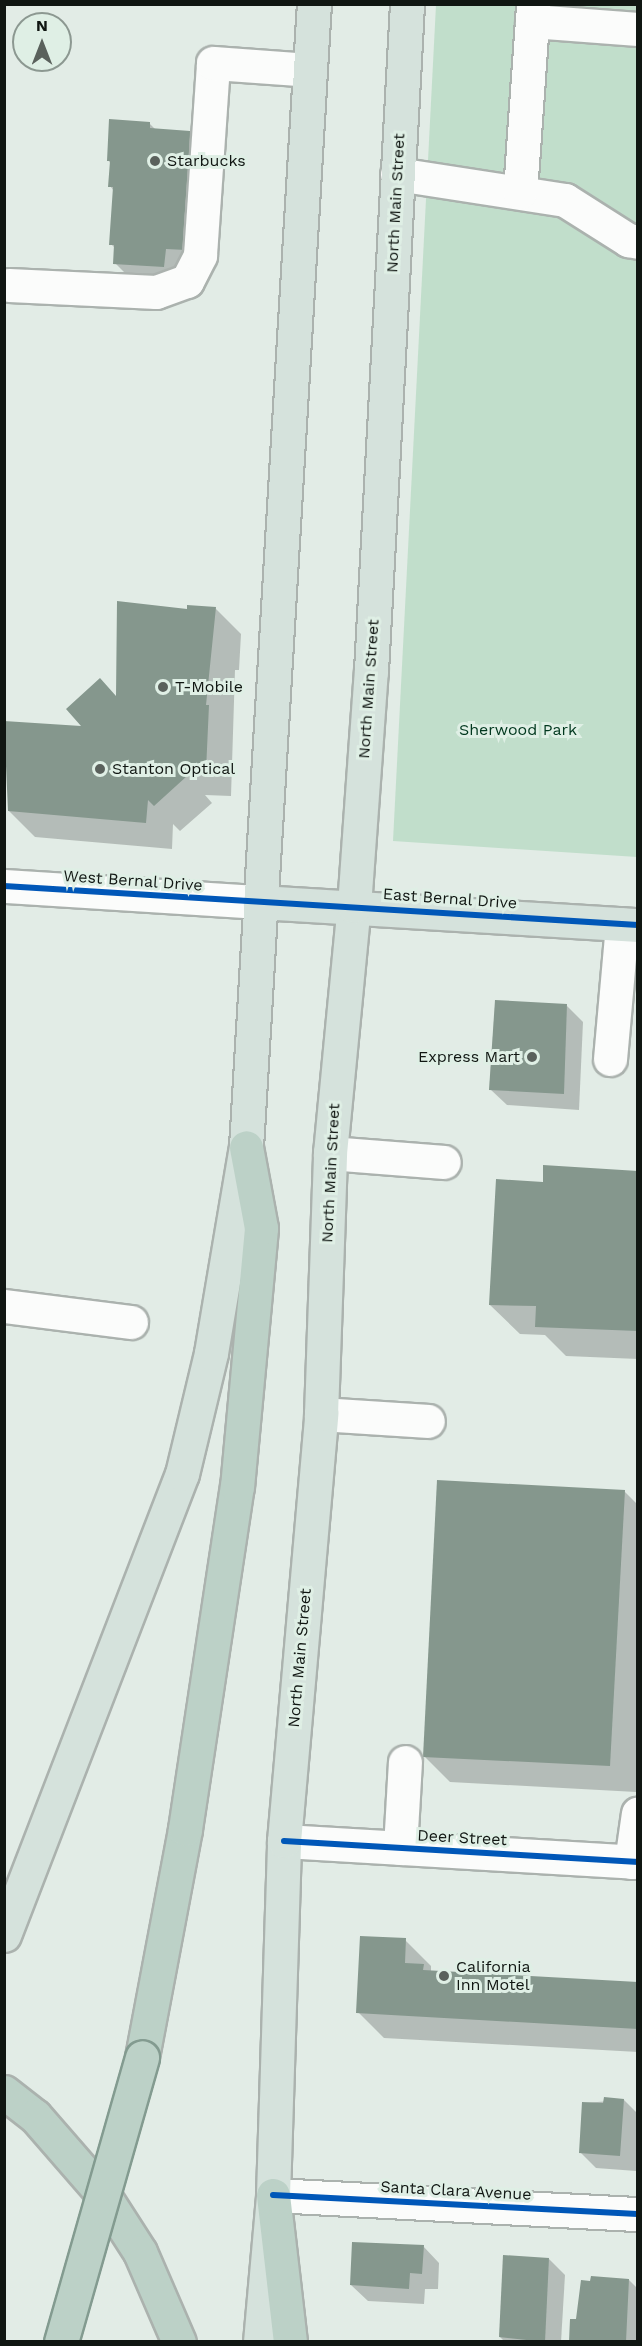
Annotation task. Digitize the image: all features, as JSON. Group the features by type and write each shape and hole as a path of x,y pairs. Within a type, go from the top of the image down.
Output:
{"highway":[{"path":"61,2342 142,2057 185,1829 237,1487 261,1228 246,1147"},
{"path":"4,2092 35,2116 102,2193 140,2252 179,2342"},
{"path":"273,2195 290,2342"}],"main road":[{"path":"4,1935 182,1474 211,1353 246,1147 314,4"},
{"name":"North Main Street","path":"260,2342 273,2195 284,1841 321,1414 330,1153 354,906 407,4"},
{"name":"East Bernal Drive","path":"260,902 354,906 630,925"}],"street":[{"path":"520,192 533,13 638,29"},
{"path":"9,285 156,292 187,281 200,255 213,63 310,70"},
{"path":"397,174 565,200 628,240 638,242"},
{"name":"West Bernal Drive","path":"4,886 260,902"},
{"path":"610,1059 630,925"},
{"path":"330,1153 444,1162"},
{"path":"4,1306 131,1323"},
{"path":"321,1414 428,1421"},
{"path":"400,1848 405,1762"},
{"path":"634,1862 638,1813"},
{"name":"Deer Street","path":"284,1841 634,1862"},
{"name":"Santa Clara Avenue","path":"273,2195 638,2214"}],"green space":[{"name":"Sherwood Park","path":"436,5 637,5 637,857 393,841"}],"building":[{"path":"109,119 150,122 150,128 190,131 186,250 166,249 164,267 113,264 114,245 109,245 113,187 108,187"},
{"path":"117,601 187,609 187,605 216,607 206,705 209,705 206,771 182,770 187,776 154,806 148,800 146,823 8,811 4,721 81,726 66,709 100,678 116,696"},
{"path":"495,1000 567,1004 564,1094 489,1090"},
{"path":"543,1165 638,1171 638,1331 535,1327 536,1306 489,1305 496,1179 543,1182"},
{"path":"437,1480 625,1490 610,1766 423,1757"},
{"name":"California Inn Motel","path":"360,1936 406,1938 405,1963 424,1964 423,1970 638,1982 638,2029 356,2013"},
{"path":"604,2097 624,2099 620,2156 579,2153 582,2102 603,2103"},
{"path":"352,2242 424,2245 422,2274 410,2273 409,2289 350,2285"},
{"path":"503,2255 549,2258 545,2342 499,2337"},
{"path":"591,2276 629,2279 626,2342 569,2342 570,2319 576,2319 581,2280 590,2281"}],"cycle path":[{"path":"4,886 638,925"},
{"path":"284,1841 638,1862"},
{"path":"273,2195 638,2214"}],"place":[{"name":"Starbucks","path":"155,161"},
{"name":"T-Mobile","path":"163,687"},
{"name":"Stanton Optical","path":"100,769"},
{"name":"Express Mart","path":"532,1057"},
{"name":"California Inn Motel","path":"444,1976"}]}
